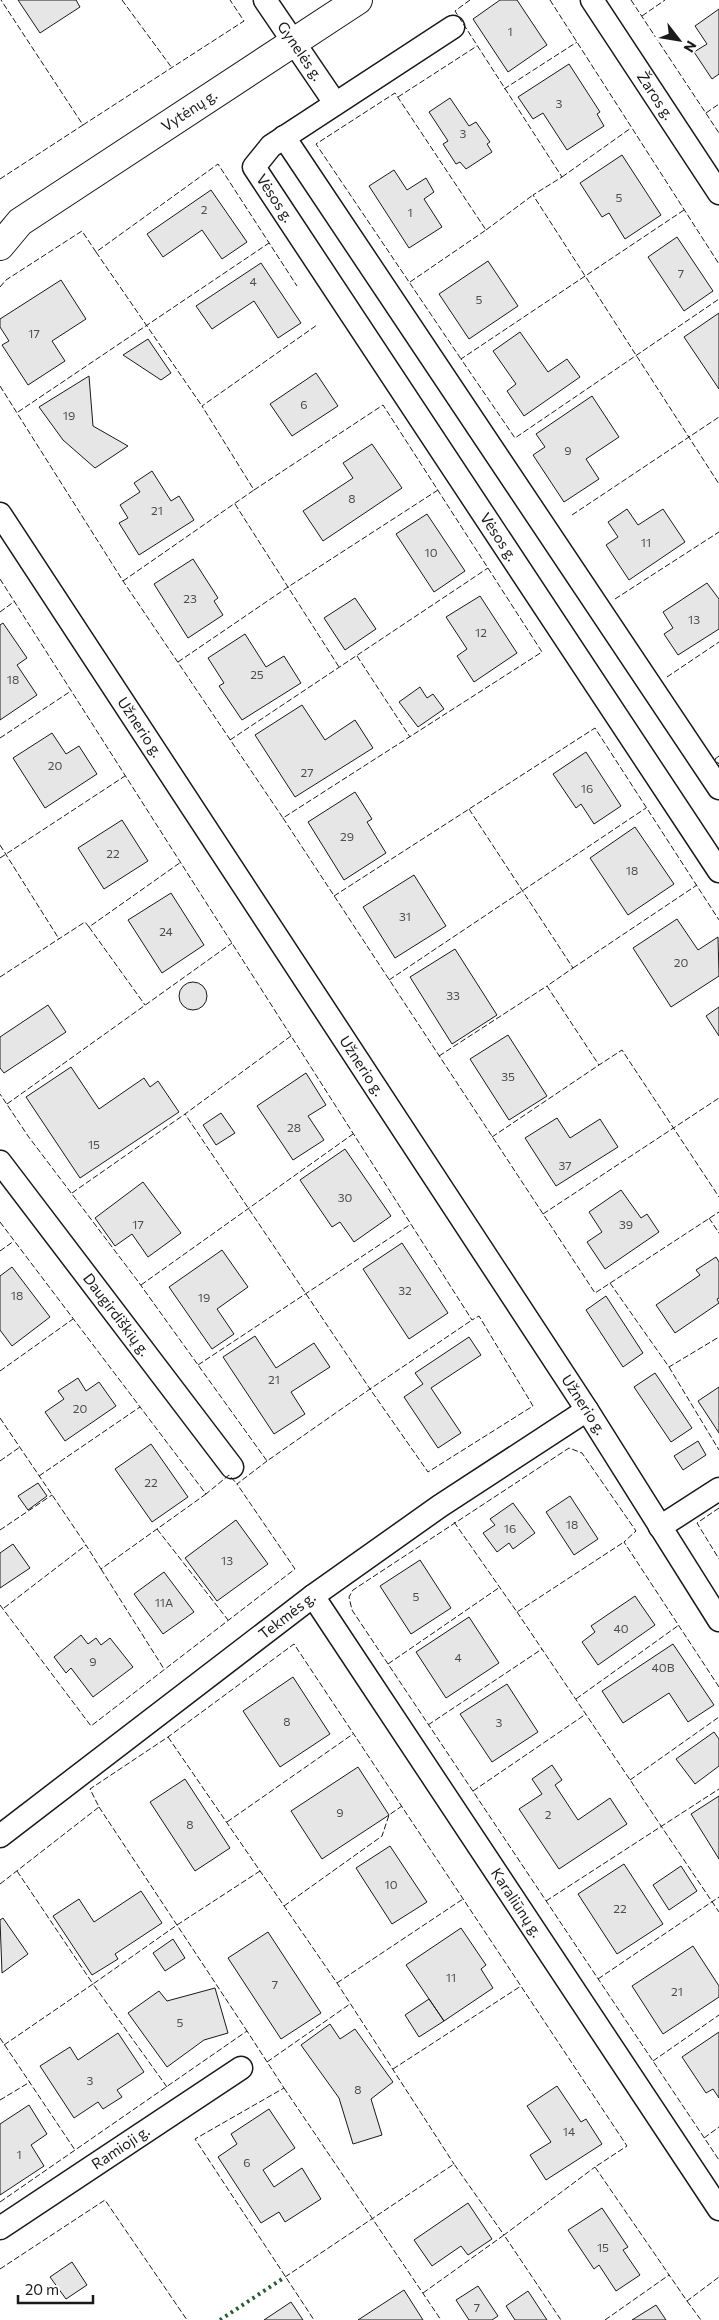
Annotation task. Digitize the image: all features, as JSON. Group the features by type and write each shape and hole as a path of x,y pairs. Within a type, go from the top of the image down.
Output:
{"main road":[{"name":"Vytėnų g.","path":"0,246 10,225 358,0"}],"street":[{"name":"Gynelės g.","path":"265,0 295,41 335,103"},
{"name":"Žaros g.","path":"592,0 719,193"},
{"path":"453,27 284,137 719,788"},
{"name":"Vėsos g.","path":"284,137 270,146 254,166 719,871"},
{"name":"Užnerio g.","path":"0,514 587,1410 719,1620"},
{"name":"Daugirdiškių g.","path":"0,1162 232,1467"},
{"name":"Tekmės g.","path":"0,1836 313,1596 440,1506 587,1410"},
{"path":"660,1527 719,1489"},
{"name":"Karaliūnų g.","path":"313,1596 719,2208"},
{"name":"Ramioji g.","path":"0,2228 242,2068"}],"building":[{"path":"18,0 76,0 80,7 40,33"},
{"path":"500,0 517,0 547,45 508,72 473,19"},
{"path":"719,9 719,74 712,79 694,52 707,44 695,26"},
{"path":"569,64 600,112 597,114 604,126 567,150 543,113 533,119 518,97"},
{"path":"450,98 469,126 476,122 490,142 487,144 492,152 466,169 460,162 456,164 443,144 448,141 429,112"},
{"path":"622,155 661,215 625,239 609,213 602,217 580,183"},
{"path":"394,170 407,190 426,178 434,192 424,199 442,227 409,248 369,186"},
{"path":"211,190 247,242 222,259 202,230 163,257 147,234"},
{"path":"677,237 713,291 684,311 648,257"},
{"path":"488,261 518,306 469,339 439,294"},
{"path":"261,263 301,323 278,338 254,301 212,329 196,306"},
{"path":"61,280 86,319 52,341 65,361 28,385 2,345 9,341 0,327 0,319"},
{"path":"719,313 719,389 684,337"},
{"path":"520,332 548,372 567,359 580,377 524,416 507,391 516,384 493,351"},
{"path":"148,339 171,373 161,380 123,355"},
{"path":"316,373 338,406 292,436 270,404"},
{"path":"89,376 93,426 128,446 95,468 63,440 39,407"},
{"path":"592,396 619,437 586,459 599,479 564,502 533,455 545,447 536,434"},
{"path":"372,444 402,488 323,541 303,511 353,478 343,463"},
{"path":"152,471 171,501 179,496 194,520 139,555 119,523 128,518 120,505 140,492 134,483"},
{"path":"627,509 638,525 663,509 685,542 629,580 606,545 618,537 608,522"},
{"path":"427,514 465,571 434,592 396,534"},
{"path":"193,559 218,598 214,601 223,615 188,638 154,584"},
{"path":"707,583 719,599 719,629 678,655 664,634 673,628 663,612"},
{"path":"480,596 517,653 474,682 457,656 467,649 446,617"},
{"path":"355,598 376,629 345,650 324,618"},
{"path":"3,623 27,658 17,665 37,695 0,720 0,625"},
{"path":"245,634 266,667 284,656 301,683 242,720 219,686 224,683 208,658"},
{"path":"420,687 427,698 433,694 444,709 418,727 399,702"},
{"path":"302,705 325,740 355,720 373,748 295,797 255,735"},
{"path":"52,733 66,754 79,746 97,774 45,808 13,758"},
{"path":"586,752 621,806 594,824 581,804 576,808 553,774"},
{"path":"355,792 372,819 367,822 386,853 344,880 308,822"},
{"path":"122,820 148,861 104,889 78,848"},
{"path":"635,827 674,884 628,915 590,858"},
{"path":"414,875 446,926 395,958 363,907"},
{"path":"171,893 204,945 162,973 128,920"},
{"path":"677,919 698,950 718,937 719,976 671,1007 633,948"},
{"path":"455,949 497,1015 452,1044 410,977"},
{"path":"193,982 203,986 207,996 203,1006 193,1010 183,1006 179,996 183,986"},
{"path":"48,1005 66,1032 4,1073 0,1068 0,1037"},
{"path":"719,1007 719,1036 706,1016"},
{"path":"508,1035 547,1096 509,1120 470,1059"},
{"path":"71,1067 99,1109 144,1078 150,1087 158,1081 179,1112 80,1178 26,1097"},
{"path":"306,1073 326,1105 308,1116 324,1140 293,1160 257,1106"},
{"path":"221,1113 235,1133 216,1145 203,1125"},
{"path":"557,1118 570,1138 600,1119 618,1147 556,1186 525,1138"},
{"path":"345,1149 391,1216 354,1242 340,1222 332,1227 300,1180"},
{"path":"143,1182 181,1233 148,1257 132,1234 115,1246 95,1218"},
{"path":"621,1190 641,1218 647,1214 659,1232 605,1269 587,1242 602,1232 589,1212"},
{"path":"402,1243 448,1313 409,1339 363,1269"},
{"path":"222,1250 248,1287 217,1309 234,1334 212,1349 169,1287"},
{"path":"716,1257 719,1262 719,1298 717,1299 719,1303 675,1333 656,1305 700,1275 696,1270"},
{"path":"12,1267 50,1317 12,1346 0,1330 0,1276"},
{"path":"606,1296 643,1353 623,1367 586,1310"},
{"path":"255,1336 276,1368 314,1343 330,1367 291,1392 305,1414 274,1434 223,1357"},
{"path":"469,1337 481,1355 431,1388 461,1433 438,1448 404,1397 423,1384 415,1373"},
{"path":"655,1373 692,1428 671,1442 634,1387"},
{"path":"78,1378 86,1391 99,1382 116,1406 65,1441 45,1412 64,1399 58,1391"},
{"path":"719,1387 719,1433 698,1401"},
{"path":"698,1441 706,1455 683,1470 674,1456"},
{"path":"151,1444 188,1497 152,1522 115,1469"},
{"path":"38,1483 47,1496 28,1510 18,1496"},
{"path":"570,1496 598,1539 574,1555 546,1512"},
{"path":"513,1503 535,1533 513,1549 509,1543 497,1552 483,1533 495,1525 490,1519"},
{"path":"236,1520 268,1564 217,1601 185,1558"},
{"path":"13,1544 30,1568 0,1588 0,1553"},
{"path":"420,1560 451,1608 411,1634 380,1586"},
{"path":"164,1572 194,1612 163,1634 134,1594"},
{"path":"635,1596 655,1625 598,1665 582,1642 595,1632 591,1626"},
{"path":"469,1617 499,1663 446,1698 416,1652"},
{"path":"81,1635 88,1644 96,1638 101,1645 110,1638 133,1667 93,1697 71,1668 66,1673 54,1657"},
{"path":"673,1644 714,1705 688,1722 669,1693 623,1723 602,1691"},
{"path":"293,1677 330,1734 280,1767 243,1711"},
{"path":"507,1684 538,1732 492,1762 460,1714"},
{"path":"714,1732 719,1739 719,1766 695,1784 676,1759"},
{"path":"552,1765 562,1780 555,1785 578,1820 610,1798 627,1824 559,1869 519,1809 542,1794 532,1779"},
{"path":"358,1767 389,1815 322,1859 291,1811"},
{"path":"185,1779 230,1848 195,1871 150,1802"},
{"path":"719,1796 719,1859 691,1814"},
{"path":"390,1846 427,1902 392,1924 356,1868"},
{"path":"624,1864 663,1924 617,1954 578,1894"},
{"path":"681,1866 697,1891 669,1910 653,1885"},
{"path":"141,1891 162,1923 115,1954 118,1959 92,1975 53,1916 79,1899 94,1922"},
{"path":"3,1918 28,1954 2,1973 0,1920"},
{"path":"461,1928 486,1965 481,1969 493,1988 444,2021 406,1965"},
{"path":"268,1932 321,2013 281,2039 228,1958"},
{"path":"173,1939 185,1958 165,1971 153,1953"},
{"path":"693,1946 719,1986 719,1997 663,2034 632,1986"},
{"path":"215,1988 228,2033 204,2040 167,2067 128,2013 159,1991 167,2001"},
{"path":"429,1999 444,2021 419,2037 405,2015"},
{"path":"330,2024 340,2039 355,2029 393,2082 371,2099 382,2135 353,2144 339,2098 301,2045"},
{"path":"719,2032 719,2098 713,2089 706,2093 682,2057"},
{"path":"118,2033 144,2072 117,2090 122,2097 103,2109 98,2102 74,2118 40,2066 70,2047 78,2060"},
{"path":"557,2086 581,2122 586,2119 602,2144 546,2180 530,2155 551,2142 527,2106"},
{"path":"29,2105 47,2134 31,2145 44,2166 0,2195 0,2124"},
{"path":"269,2109 295,2148 263,2170 274,2187 302,2168 321,2199 285,2222 279,2212 261,2223 218,2157 237,2144 231,2134"},
{"path":"468,2203 492,2239 468,2255 461,2246 432,2266 414,2240"},
{"path":"602,2208 628,2247 623,2250 640,2275 616,2291 599,2265 594,2269 568,2230"},
{"path":"72,2262 87,2285 66,2299 50,2277"},
{"path":"478,2286 498,2316 492,2320 469,2320 456,2300"},
{"path":"404,2290 423,2320 358,2320"},
{"path":"528,2291 547,2320 515,2320 506,2306"},
{"path":"291,2302 303,2320 264,2320"},
{"path":"656,2305 666,2320 632,2320"}],"hedge":[{"path":"220,2320 285,2277"}],"fence":[{"path":"0,179 83,125 1,0"},
{"path":"122,0 172,68"},
{"path":"83,125 244,21 230,0"},
{"path":"470,0 455,11 562,177 533,195 719,484"},
{"path":"550,0 719,264"},
{"path":"631,0 719,133"},
{"path":"642,16 665,0"},
{"path":"504,89 577,42"},
{"path":"398,97 477,46"},
{"path":"410,282 486,230 395,93 316,144 461,359"},
{"path":"706,113 719,104"},
{"path":"562,177 631,128"},
{"path":"0,287 6,280 82,231 96,252 218,164 297,286"},
{"path":"486,230 533,195"},
{"path":"684,210 461,359 515,438 719,299"},
{"path":"18,412 269,243"},
{"path":"96,252 202,406"},
{"path":"0,386 123,581 283,818 542,652 383,405 254,490 202,406 317,325"},
{"path":"572,515 719,417"},
{"path":"123,581 254,490"},
{"path":"178,662 288,587 438,490"},
{"path":"235,504 339,667"},
{"path":"615,599 719,532"},
{"path":"230,740 488,568"},
{"path":"0,579 472,1320 479,1316 533,1406 428,1472 370,1389 267,1461 137,1280 28,1136 0,1094"},
{"path":"0,612 15,601"},
{"path":"667,677 719,642"},
{"path":"357,656 410,737"},
{"path":"0,738 71,691"},
{"path":"334,896 595,728 719,920"},
{"path":"719,756 715,759 719,764"},
{"path":"0,858 125,776"},
{"path":"389,980 646,808"},
{"path":"469,809 573,968 547,986 599,1065 622,1050 719,1197"},
{"path":"283,818 595,1293 719,1212"},
{"path":"0,845 59,939"},
{"path":"0,977 85,922 89,927 181,862"},
{"path":"573,968 697,885"},
{"path":"89,927 145,1005"},
{"path":"7,1104 232,943"},
{"path":"439,1056 547,986"},
{"path":"291,1036 185,1114 370,1389 472,1320"},
{"path":"492,1137 599,1065"},
{"path":"543,1214 719,1098"},
{"path":"72,1193 185,1114"},
{"path":"141,1285 353,1134"},
{"path":"709,1218 719,1233"},
{"path":"0,1222 206,1494 229,1475 237,1484"},
{"path":"198,1365 411,1224"},
{"path":"0,1251 14,1241"},
{"path":"610,1283 669,1367 719,1337"},
{"path":"0,1371 73,1319"},
{"path":"669,1367 719,1450"},
{"path":"39,1476 140,1407"},
{"path":"0,1418 86,1545"},
{"path":"0,1461 20,1447"},
{"path":"719,1687 624,1542 636,1531 582,1453 569,1448 353,1590 349,1597 352,1610 719,2160"},
{"path":"0,1605 91,1726 295,1569 237,1484 267,1461"},
{"path":"4,1608 86,1545 101,1569 206,1494"},
{"path":"0,1530 52,1495"},
{"path":"719,1508 697,1523 719,1559"},
{"path":"454,1522 517,1612 624,1542"},
{"path":"157,1529 228,1620"},
{"path":"101,1569 164,1669"},
{"path":"388,1664 500,1587"},
{"path":"517,1612 719,1912"},
{"path":"576,1699 679,1625"},
{"path":"0,1884 99,1807 90,1789 168,1737 294,1644 627,2146 595,2167 687,2301 719,2277"},
{"path":"428,1725 542,1649"},
{"path":"473,1791 586,1714"},
{"path":"630,1780 719,1717"},
{"path":"227,1822 353,1734"},
{"path":"168,1737 337,1983 454,2164"},
{"path":"546,1901 719,1789"},
{"path":"284,1906 382,1836 389,1815 402,1806"},
{"path":"99,1807 247,2031"},
{"path":"4,2045 93,1984 17,1871"},
{"path":"167,2087 93,1984 177,1925 260,1871"},
{"path":"598,1979 719,1897"},
{"path":"337,1983 463,1899"},
{"path":"393,2069 521,1986"},
{"path":"267,2062 350,2004"},
{"path":"653,2061 719,2015"},
{"path":"0,2202 247,2031 284,2088 195,2139 314,2320"},
{"path":"0,2038 75,2150"},
{"path":"0,2100 30,2082"},
{"path":"284,2088 441,2320"},
{"path":"704,2138 719,2127"},
{"path":"285,2277 454,2164 504,2235 595,2167"},
{"path":"0,2269 105,2200 187,2320"},
{"path":"423,2293 504,2235 561,2320"},
{"path":"605,2320 669,2275"},
{"path":"687,2301 701,2320"}]}
